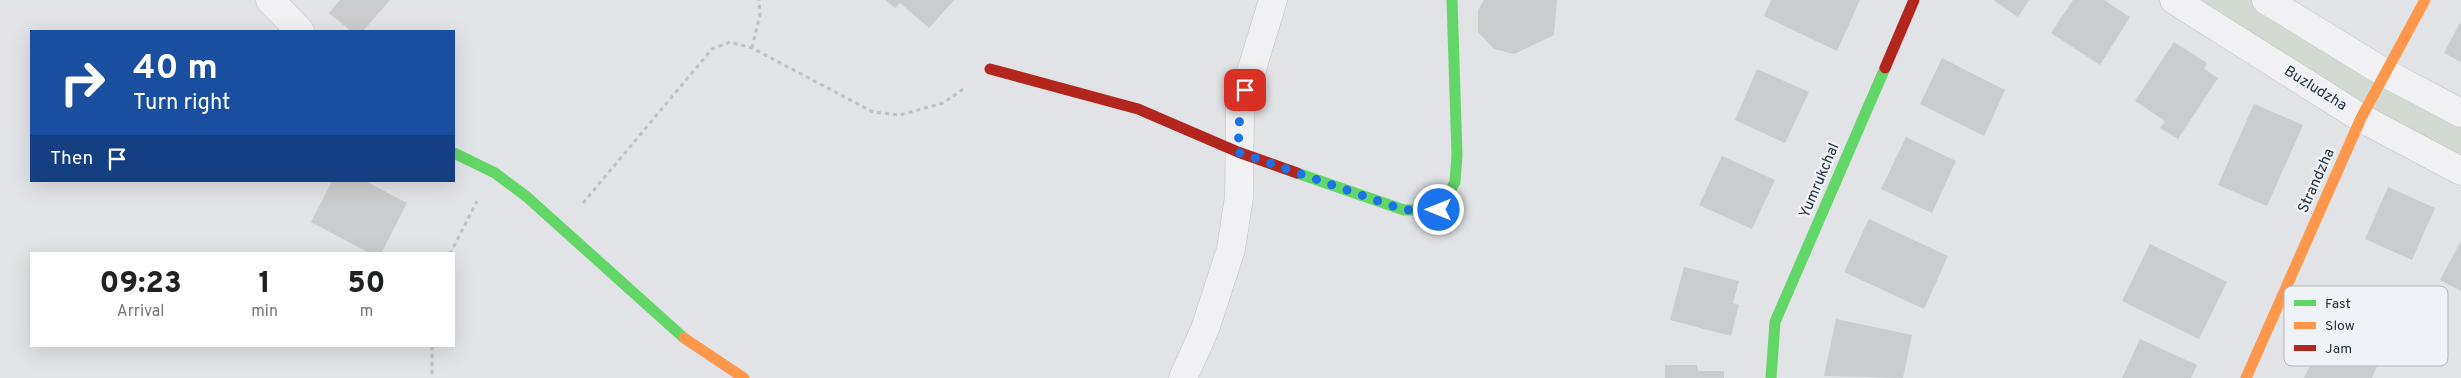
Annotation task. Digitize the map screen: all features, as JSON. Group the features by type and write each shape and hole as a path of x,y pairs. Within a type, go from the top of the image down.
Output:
{"street":[{"path":"270,0 299,30"},
{"path":"1183,378 1205,329 1231,249 1239,198 1238,152 1240,108 1273,0"},
{"path":"990,69 1138,109 1238,152 1404,210 1439,210 1455,182 1457,155 1452,0"},
{"name":"Yumrukchal","path":"1770,378 1775,322 1914,0"},
{"name":"Buzludzha","path":"2174,0 2361,118 2461,171"},
{"path":"2266,0 2385,73 2461,113"},
{"name":"Strandzha","path":"2287,286 2361,118 2425,0"},
{"path":"455,153 493,172 532,201 688,343 744,378"},
{"name":"Strandzha","path":"2246,378 2284,292"}],"path":[{"path":"752,48 760,14 759,0"},
{"path":"562,228 712,49 730,42 752,48 873,112 900,115 943,103 990,69"},
{"path":"451,252 493,172"},
{"path":"432,347 432,378"}],"shaded area":[{"path":"2174,0 2266,0 2461,113 2461,171"}],"building":[{"path":"340,0 390,0 364,30 350,30 329,13"},
{"path":"885,0 954,0 929,28 900,3 895,8"},
{"path":"1484,0 1557,0 1554,35 1514,54 1494,49 1478,32 1478,10"},
{"path":"1771,0 1860,0 1837,51 1764,16"},
{"path":"1993,0 2029,0 2018,17"},
{"path":"2073,0 2104,0 2130,17 2100,65 2051,33"},
{"path":"2461,21 2461,62 2444,53"},
{"path":"2174,42 2207,63 2204,69 2218,78 2178,139 2160,128 2165,121 2135,101"},
{"path":"1942,58 2005,90 1984,136 1920,104"},
{"path":"1757,69 1809,92 1785,143 1735,120"},
{"path":"2254,104 2303,125 2267,206 2218,185"},
{"path":"1906,137 1956,161 1932,213 1881,189"},
{"path":"1722,156 1775,180 1752,229 1699,205"},
{"path":"331,182 367,182 407,203 382,252 367,252 311,222"},
{"path":"2388,187 2435,208 2412,260 2365,239"},
{"path":"1869,219 1948,256 1924,309 1844,272"},
{"path":"2461,241 2461,291 2440,280"},
{"path":"2150,244 2227,282 2199,339 2122,301"},
{"path":"1684,267 1739,281 1733,303 1739,305 1731,336 1670,320"},
{"path":"1836,319 1912,335 1903,378 1824,376"},
{"path":"2140,339 2197,365 2191,378 2122,378"},
{"path":"1665,365 1697,365 1698,371 1724,371 1724,378 1665,378"},
{"path":"2310,366 2377,366 2372,378 2304,378"}],"traffic: fast":[{"path":"1297,173 1404,210 1439,210 1455,182 1457,155 1452,0"},
{"path":"1771,378 1775,322 1885,68"},
{"path":"455,153 495,173 527,197 684,338"}],"traffic: slow":[{"path":"2287,286 2361,118 2425,0"},
{"path":"2246,378 2284,292"},
{"path":"684,338 744,378"}],"traffic: jam":[{"path":"1885,68 1914,0"},
{"path":"990,69 1138,109 1238,152 1297,173"}],"route":[{"path":"1245,90 1240,108 1238,152 1404,210 1439,210"}]}
